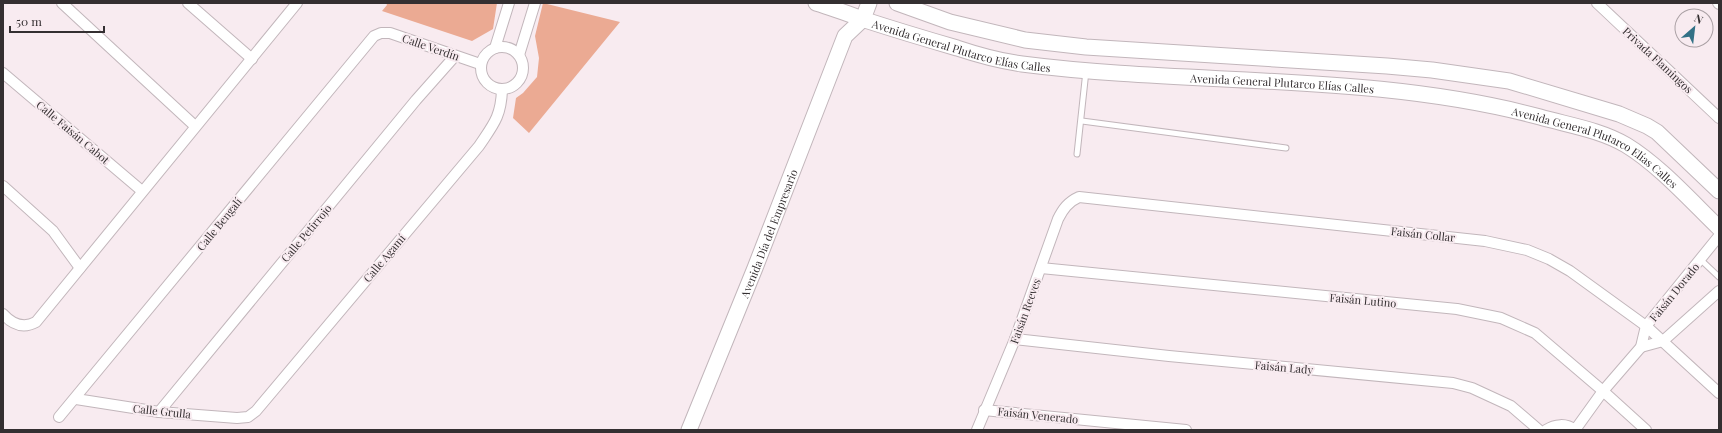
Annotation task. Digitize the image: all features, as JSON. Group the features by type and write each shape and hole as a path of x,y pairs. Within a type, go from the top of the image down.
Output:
{"street":[{"path":"62,3 195,126"},
{"path":"188,3 252,59"},
{"path":"3,314 14,324 22,326 30,325 36,322 297,3"},
{"path":"495,48 509,3"},
{"path":"519,55 535,3"},
{"name":"Avenida General Plutarco Elías Calles","path":"816,3 834,6 863,19 985,57 1020,64 1086,70 1361,88 1443,98 1519,112 1610,137 1626,145 1643,157 1719,228"},
{"name":"Avenida Día del Empresario","path":"689,430 758,261 845,36 863,19 869,3"},
{"name":"Avenida General Plutarco Elías Calles","path":"897,3 911,6 950,22 1025,40 1086,47 1432,70 1509,81 1598,106 1635,120 1657,132 1719,191"},
{"name":"Privada Flamingos","path":"1597,3 1719,118"},
{"path":"834,6 845,36"},
{"name":"Calle Verdín","path":"381,33 390,33 480,64"},
{"name":"Calle Bengalí","path":"59,417 76,399 374,36 381,33"},
{"path":"495,48 508,48 519,55 523,64 523,73 519,82 512,88 502,90 490,87 482,77 480,64 485,54 495,48"},
{"name":"Calle Petirrojo","path":"159,412 416,100 455,56"},
{"path":"1300,83 1306,71 1319,62"},
{"name":"Calle Faisán Cabot","path":"3,73 142,191"},
{"name":"Calle Agamí","path":"248,416 256,411 479,146 494,122 501,107 502,90"},
{"path":"3,186 53,231 80,268"},
{"name":"Faisán Reeves","path":"977,430 984,410 1015,340 1063,209 1071,201 1079,197"},
{"name":"Faisán Collar","path":"1079,197 1282,218 1510,245 1549,259 1570,271 1646,326 1719,393"},
{"name":"Faisán Dorado","path":"1575,430 1603,391 1641,346 1646,326 1719,236"},
{"name":"Faisán Lutino","path":"1041,268 1457,308 1501,318 1535,333 1646,430"},
{"path":"1641,346 1663,341 1719,291"},
{"name":"Faisán Lady","path":"1015,340 1453,383 1472,388 1511,406 1539,430"},
{"name":"Calle Grulla","path":"76,399 159,412 237,418 248,416"},
{"name":"Faisán Venerado","path":"984,410 1186,430"},
{"path":"1546,430 1553,426 1566,425 1575,430"}],"lane":[{"path":"1077,154 1082,121 1086,70"},
{"path":"1082,121 1286,148"},
{"name":"Faisán Dorado","path":"1701,260 1719,277"}],"shaded area":[{"path":"386,3 497,3 493,29 472,41 382,11 387,5"},
{"path":"543,3 620,22 529,133 513,118 516,98 523,93 537,77 539,58 535,36"}]}
